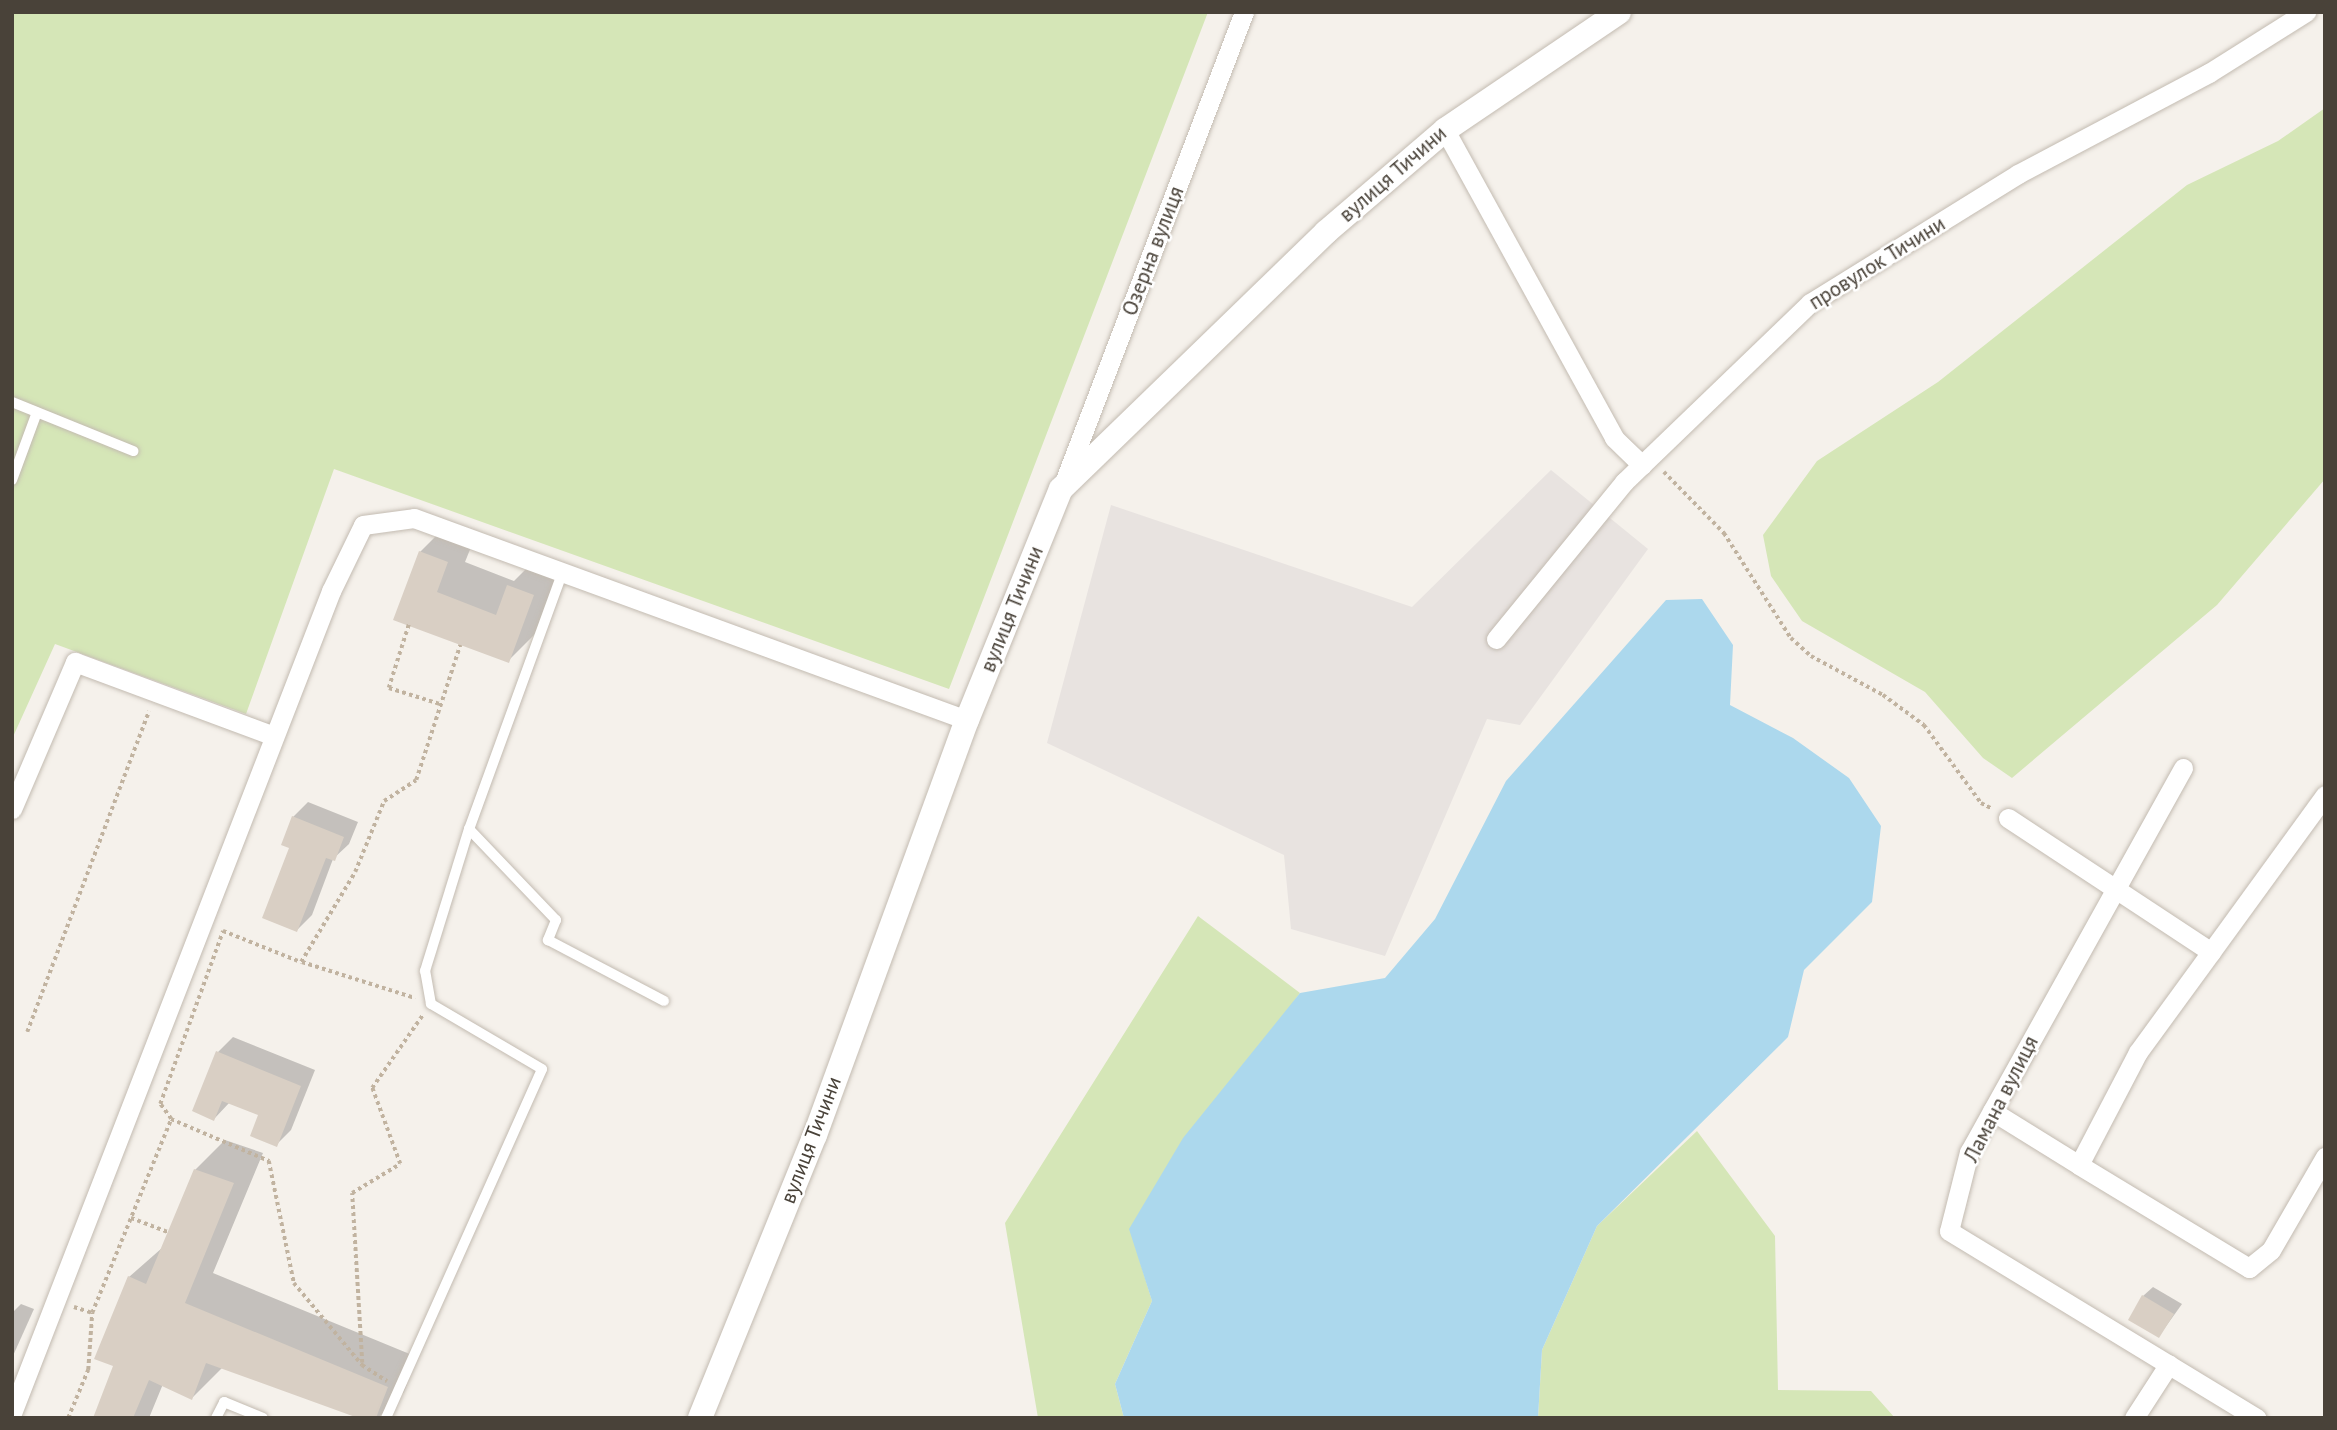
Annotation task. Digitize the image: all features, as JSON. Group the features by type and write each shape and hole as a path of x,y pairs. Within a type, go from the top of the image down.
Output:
{"street":[{"name":"Озерна вулиця","path":"1061,489 1244,12"},
{"name":"вулиця Тичини","path":"700,1418 815,1135 967,720 1061,489 1326,232 1445,130 1619,12"},
{"name":"провулок Тичини","path":"1496,639 1642,465 1810,303 2018,174 2209,73 2306,12"},
{"path":"1445,130 1614,438 1642,465"},
{"path":"12,1413 331,591 363,525 414,518 967,720"},
{"path":"12,809 75,662 274,736"},
{"name":"Ламана вулиця","path":"2183,768 1969,1152 1949,1231 2257,1418"},
{"path":"2079,1165 2138,1052 2325,794"},
{"path":"2008,818 2211,952"},
{"path":"1992,1111 2249,1268 2271,1250 2325,1157"},
{"path":"2134,1418 2169,1364"}],"lane":[{"path":"12,402 133,451"},
{"path":"12,480 37,412"},
{"path":"386,1418 401,1390 542,1069 431,1003 425,971 469,829 563,572"},
{"path":"469,829 556,920 548,940 664,1001"},
{"path":"216,1418 224,1402 263,1418"}],"path":[{"path":"1642,465 1668,473 1724,533 1791,638 1811,656 1924,725 1981,803 2008,818"},
{"path":"409,625 389,688 440,704"},
{"path":"301,962 355,872 384,801 416,780 460,645"},
{"path":"27,1032 156,692"},
{"path":"362,1366 352,1193 400,1164 372,1088 431,1003 301,962 223,931 160,1104 171,1119 269,1161 294,1283 362,1366 401,1390"},
{"path":"68,1418 88,1370 92,1313 171,1119"},
{"path":"131,1218 167,1232"},
{"path":"55,1301 92,1313"}],"shaded area":[{"path":"1551,470 1648,549 1520,725 1487,719 1385,956 1291,929 1284,855 1047,743 1111,505 1412,607"}],"green space":[{"path":"12,12 1208,12 949,689 334,469 246,714 55,644 12,739"},
{"path":"2325,108 2325,479 2217,605 2012,778 1983,758 1925,692 1802,621 1771,576 1763,535 1817,461 1938,382 2187,185 2278,141"},
{"path":"1198,916 1300,993 1130,1229 1152,1301 1115,1384 1124,1418 1038,1418 1005,1223"},
{"path":"1697,1131 1775,1236 1778,1390 1871,1391 1895,1418 1538,1418 1542,1350 1597,1226"}],"water":[{"path":"1702,599 1733,645 1730,705 1793,738 1849,778 1881,826 1872,902 1804,970 1788,1037 1597,1226 1542,1350 1538,1418 1124,1418 1115,1384 1152,1301 1129,1229 1183,1138 1300,993 1385,978 1435,919 1506,781 1666,600"}],"building":[{"path":"419,551 448,562 437,592 496,615 507,585 534,595 509,663 393,620"},
{"path":"292,816 344,837 335,861 326,858 297,932 262,918 289,848 281,845"},
{"path":"216,1051 301,1086 277,1147 250,1136 258,1115 222,1101 214,1121 192,1111"},
{"path":"194,1169 234,1183 185,1303 388,1387 376,1418 358,1418 206,1363 192,1400 149,1380 133,1418 93,1418 113,1366 94,1359 128,1276 146,1284"},
{"path":"2142,1295 2174,1314 2159,1338 2128,1320"}]}
